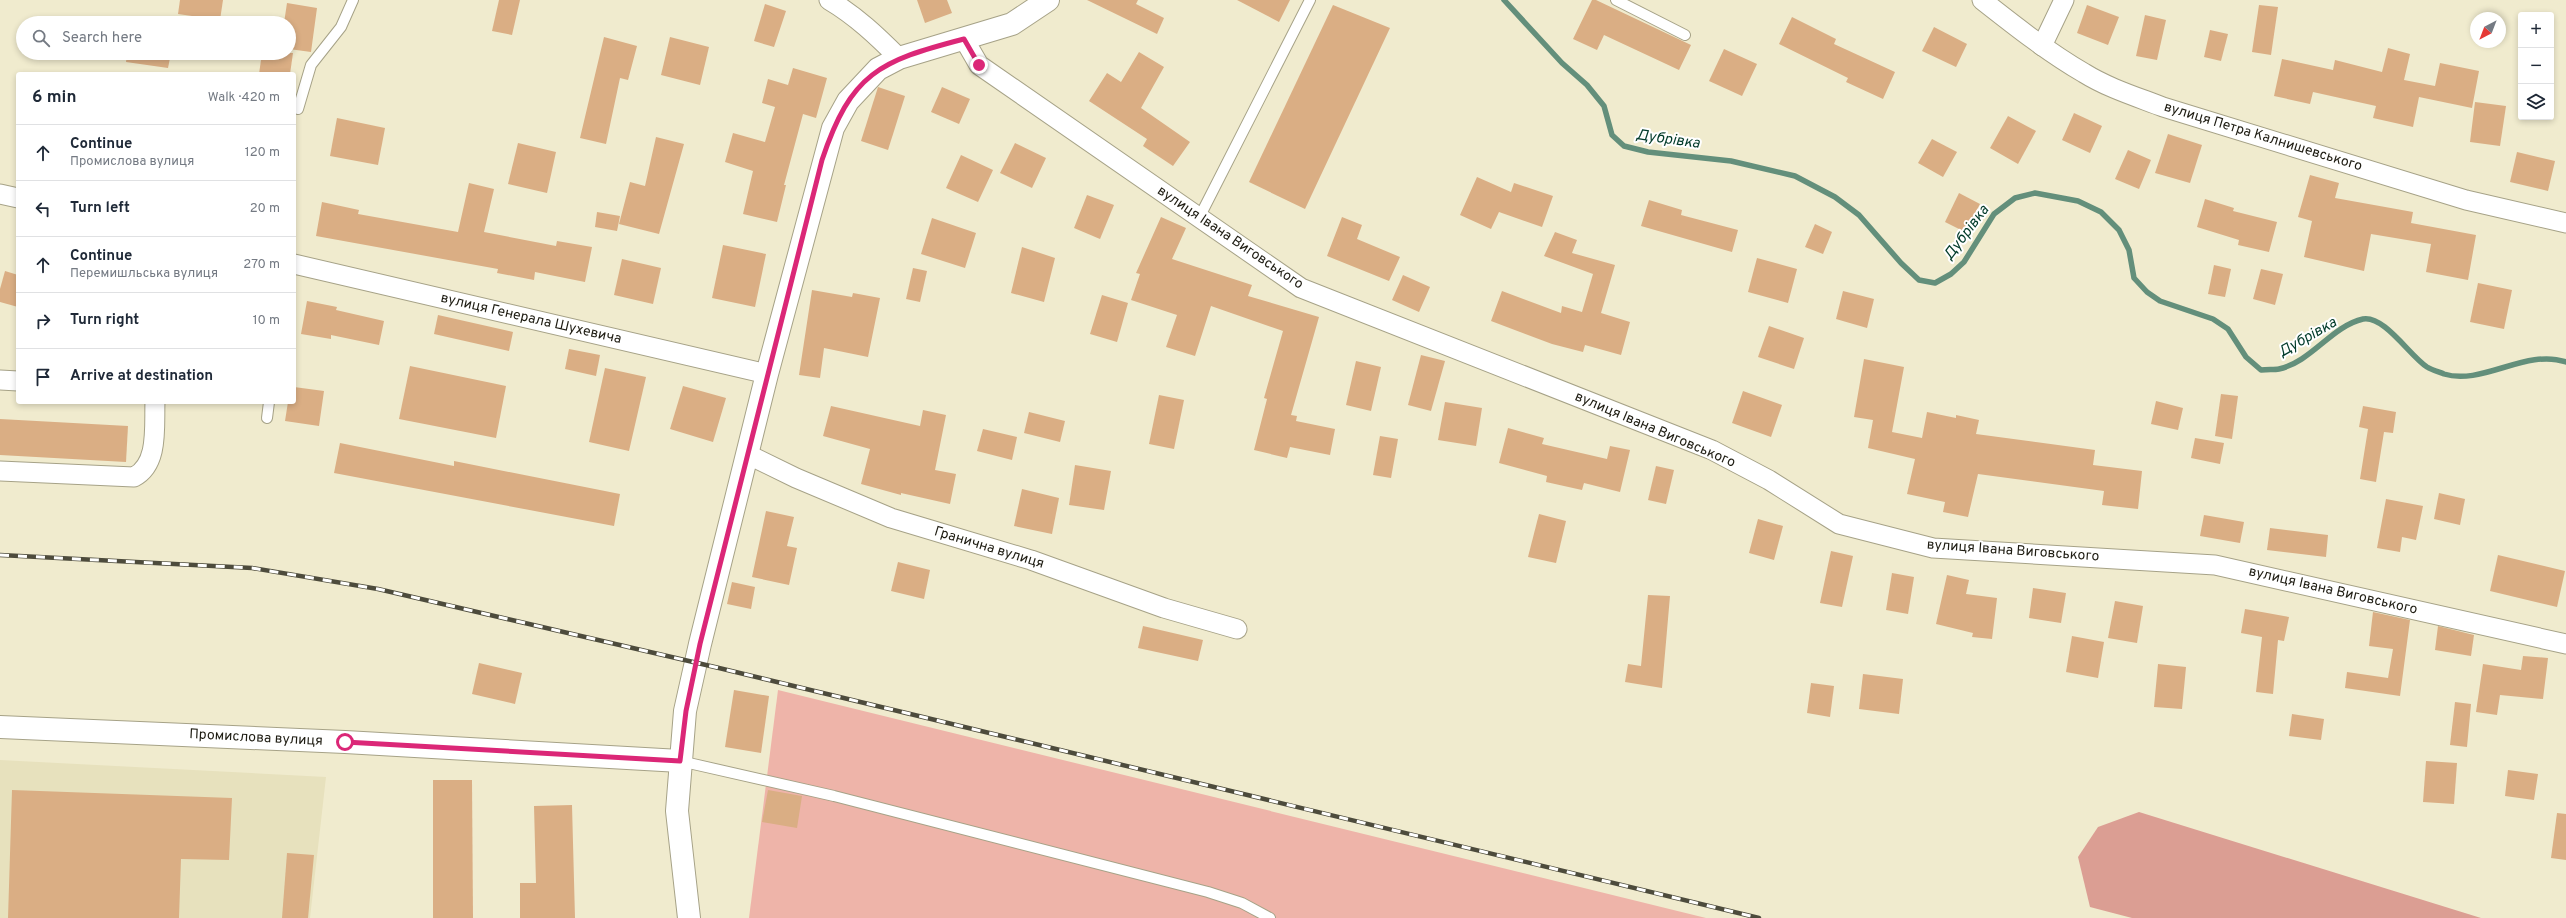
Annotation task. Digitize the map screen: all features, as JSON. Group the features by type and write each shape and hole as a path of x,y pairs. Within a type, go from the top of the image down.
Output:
{"main road":[{"path":"690,918 677,811 680,761 686,711 700,644 767,374 833,128 848,101 860,86 878,69 899,58 1012,24 1048,0"},
{"name":"Промислова вулиця","path":"0,727 337,742 680,761"}],"street":[{"path":"829,0 846,10 871,31 899,58"},
{"name":"вулиця Петра Калнишевського","path":"1982,0 2042,46 2086,74 2163,107 2466,200 2566,223"},
{"path":"2042,46 2064,0"},
{"name":"вулиця Івана Виговського","path":"964,39 979,65 1301,288 1712,450 1769,480 1839,524 1933,548 2215,565 2566,644"},
{"path":"0,194 16,198"},
{"name":"вулиця Генерала Шухевича","path":"296,264 767,374"},
{"path":"0,380 16,381"},
{"path":"0,471 134,477 142,473 153,451 155,404"},
{"name":"Гранична вулиця","path":"747,454 796,478 891,518 1031,560 1164,608 1237,629"}],"lane":[{"path":"298,109 311,65 341,27 353,0"},
{"path":"1199,218 1310,0"},
{"path":"1616,0 1685,35"},
{"path":"267,418 269,404"},
{"path":"680,761 834,796 1208,892 1242,903 1270,918"}],"shaded area":[{"path":"778,690 1706,918 749,918"},
{"path":"0,760 326,777 310,918 0,918"},
{"path":"2139,812 2481,918 2132,918 2090,907 2078,857 2098,827"}],"building":[{"path":"180,0 223,0 221,16 192,16 178,14"},
{"path":"499,0 520,0 512,35 492,31"},
{"path":"917,0 947,0 952,13 925,23"},
{"path":"1087,0 1138,0 1136,4 1164,18 1157,34"},
{"path":"1237,0 1290,0 1279,22"},
{"path":"1592,0 1596,0 1691,45 1679,70 1604,35 1597,50 1573,39"},
{"path":"287,3 317,8 311,52 296,50 296,16 285,16"},
{"path":"765,4 786,11 774,47 754,41"},
{"path":"1333,5 1390,28 1305,209 1249,182"},
{"path":"2087,5 2119,17 2108,45 2077,33"},
{"path":"2259,5 2278,7 2271,55 2252,52"},
{"path":"2145,15 2166,20 2157,60 2136,56"},
{"path":"1792,17 1836,39 1834,44 1895,72 1883,99 1846,82 1848,78 1779,44"},
{"path":"1934,27 1967,44 1956,67 1922,51"},
{"path":"2210,30 2228,34 2221,61 2204,57"},
{"path":"604,37 637,46 628,80 620,78 606,144 580,138"},
{"path":"670,37 709,47 700,85 661,75"},
{"path":"2388,48 2410,54 2404,80 2435,86 2440,63 2479,71 2472,108 2419,97 2413,127 2373,118 2376,106 2313,92 2310,104 2274,96 2282,59 2333,70 2335,60 2382,72"},
{"path":"1724,49 1757,64 1742,96 1709,81"},
{"path":"1139,52 1164,67 1141,108 1190,142 1173,166 1143,146 1147,139 1089,101 1107,73 1121,82"},
{"path":"126,60 170,60 168,68 126,62"},
{"path":"261,60 292,60 290,72 259,72"},
{"path":"793,68 827,78 816,118 803,114 784,185 786,185 777,222 743,214 753,171 725,162 733,133 765,142 775,107 762,103 768,79 788,85"},
{"path":"878,87 905,96 888,150 861,141"},
{"path":"942,87 970,99 959,124 931,112"},
{"path":"2475,102 2506,106 2500,146 2470,142"},
{"path":"2074,113 2102,126 2090,153 2062,140"},
{"path":"2008,116 2036,131 2018,164 1990,148"},
{"path":"337,118 385,128 378,165 330,156"},
{"path":"2168,134 2202,145 2190,183 2155,173"},
{"path":"656,137 684,144 659,234 619,224 630,182 645,186"},
{"path":"1932,139 1957,152 1943,177 1918,163"},
{"path":"518,143 556,152 547,193 508,184"},
{"path":"1015,143 1046,158 1032,188 1000,173"},
{"path":"2128,150 2151,160 2139,189 2115,179"},
{"path":"2517,152 2555,161 2548,191 2510,182"},
{"path":"961,155 993,170 978,202 946,188"},
{"path":"2310,175 2339,183 2335,198 2413,212 2411,223 2476,235 2468,280 2426,272 2431,244 2371,234 2364,271 2304,257 2312,221 2298,217"},
{"path":"1477,177 1511,192 1514,183 1553,196 1542,227 1499,212 1491,229 1460,215"},
{"path":"469,183 494,189 484,232 556,246 557,241 592,247 585,282 535,272 534,280 497,273 498,269 316,236 322,202 359,210 358,214 458,232"},
{"path":"1959,193 1980,204 1965,232 1945,222"},
{"path":"1087,195 1114,205 1100,239 1074,228"},
{"path":"2205,199 2234,208 2233,211 2277,222 2269,252 2238,245 2239,240 2197,227"},
{"path":"1649,200 1682,210 1681,215 1738,230 1732,252 1641,226"},
{"path":"597,212 620,216 617,231 595,227"},
{"path":"1161,217 1186,228 1172,259 1252,285 1248,296 1319,317 1291,415 1297,416 1296,421 1335,429 1330,455 1290,447 1287,458 1254,450 1267,399 1264,398 1283,331 1211,306 1195,356 1166,347 1177,315 1131,300 1140,274 1136,273"},
{"path":"1342,217 1362,225 1357,239 1400,257 1389,281 1327,256"},
{"path":"932,218 976,233 965,268 921,254"},
{"path":"1815,224 1832,232 1823,254 1805,247"},
{"path":"1555,232 1577,240 1572,253 1615,265 1601,313 1630,322 1621,355 1585,345 1583,352 1552,344 1491,321 1502,291 1561,313 1562,306 1582,312 1593,274 1544,256"},
{"path":"723,245 766,254 755,307 712,298"},
{"path":"1022,247 1055,258 1044,302 1011,293"},
{"path":"1757,258 1797,269 1788,303 1748,292"},
{"path":"622,259 661,268 653,304 614,295"},
{"path":"2214,265 2231,269 2225,297 2208,294"},
{"path":"913,268 927,271 920,302 906,299"},
{"path":"2261,269 2283,274 2275,305 2253,299"},
{"path":"5,271 16,274 16,306 0,302 0,289"},
{"path":"1403,275 1430,287 1419,312 1392,300"},
{"path":"2478,283 2512,290 2504,329 2470,322"},
{"path":"812,290 852,297 853,293 880,298 868,357 824,348 820,378 799,375"},
{"path":"1843,291 1874,299 1867,328 1836,319"},
{"path":"1102,295 1128,303 1117,342 1090,334"},
{"path":"307,301 337,307 336,310 384,321 379,345 331,335 331,339 301,334"},
{"path":"438,315 513,332 509,351 434,334"},
{"path":"1769,326 1804,338 1794,369 1758,357"},
{"path":"569,349 600,355 596,376 565,369"},
{"path":"1421,355 1445,361 1431,411 1408,405"},
{"path":"1864,359 1904,367 1892,432 1922,438 1927,412 1956,418 1956,415 1979,420 1976,434 2095,450 2093,465 2142,471 2138,509 2102,505 2104,491 1978,474 1968,517 1943,512 1945,502 1907,494 1915,459 1868,448 1873,420 1854,417"},
{"path":"1356,361 1381,367 1371,411 1346,405"},
{"path":"410,366 506,386 496,438 399,419"},
{"path":"605,368 646,377 629,451 589,442"},
{"path":"683,386 726,398 713,442 670,429"},
{"path":"296,387 324,391 319,426 285,421 288,404 296,404"},
{"path":"1743,391 1782,405 1771,437 1732,423"},
{"path":"2221,394 2238,396 2232,439 2215,436"},
{"path":"1159,395 1184,400 1174,449 1149,444"},
{"path":"2156,401 2183,408 2178,430 2151,424"},
{"path":"1445,402 1482,408 1476,446 1438,440"},
{"path":"831,406 920,426 923,410 946,415 935,470 956,474 950,504 901,493 901,495 861,484 870,449 823,436"},
{"path":"2363,406 2396,412 2393,433 2384,432 2376,482 2360,479 2368,429 2359,427"},
{"path":"1029,412 1065,421 1060,442 1024,433"},
{"path":"0,419 128,426 126,462 0,455"},
{"path":"1508,428 1544,438 1542,444 1607,459 1610,446 1630,450 1620,492 1584,483 1582,490 1546,482 1547,476 1499,463"},
{"path":"983,429 1017,437 1012,460 977,451"},
{"path":"1380,436 1398,439 1391,478 1373,475"},
{"path":"2195,438 2224,443 2220,464 2191,458"},
{"path":"340,443 454,466 454,461 620,494 614,526 334,473"},
{"path":"1075,465 1111,471 1104,510 1069,505"},
{"path":"1656,466 1674,470 1666,504 1648,500"},
{"path":"1022,489 1059,498 1052,534 1014,526"},
{"path":"2439,493 2465,499 2460,525 2434,519"},
{"path":"2386,499 2423,506 2416,540 2402,537 2400,552 2377,548"},
{"path":"766,511 794,517 787,546 797,548 789,585 752,577"},
{"path":"1539,514 1566,521 1556,563 1528,557"},
{"path":"2204,515 2244,522 2240,543 2200,536"},
{"path":"1758,519 1783,526 1774,560 1749,553"},
{"path":"2270,528 2328,535 2326,557 2267,550"},
{"path":"1831,551 1853,556 1842,607 1820,603"},
{"path":"2498,555 2565,571 2557,607 2490,591"},
{"path":"898,562 930,570 924,599 891,591"},
{"path":"1892,573 1914,577 1908,614 1886,610"},
{"path":"1947,575 1969,580 1966,594 1997,598 1992,639 1972,637 1973,633 1936,624"},
{"path":"732,582 755,587 751,609 727,604"},
{"path":"2033,588 2066,593 2061,623 2029,618"},
{"path":"1648,595 1670,596 1662,688 1625,682 1628,664 1641,666"},
{"path":"2115,601 2143,606 2137,643 2108,638"},
{"path":"2245,609 2289,617 2284,641 2278,640 2273,694 2256,692 2262,637 2241,633"},
{"path":"2373,612 2410,620 2400,696 2345,688 2347,672 2388,678 2393,649 2369,646"},
{"path":"1143,626 1203,640 1198,661 1138,648"},
{"path":"2438,626 2474,635 2471,656 2435,650"},
{"path":"2072,636 2104,642 2098,678 2066,672"},
{"path":"2523,656 2548,658 2543,699 2500,695 2497,715 2476,712 2483,664 2521,670"},
{"path":"479,663 522,673 515,704 472,694"},
{"path":"2158,664 2186,667 2182,709 2154,707"},
{"path":"1863,674 1903,679 1899,714 1859,709"},
{"path":"1811,683 1834,686 1830,717 1807,713"},
{"path":"734,690 769,696 761,753 725,747"},
{"path":"2455,702 2471,704 2467,747 2450,745"},
{"path":"2292,714 2324,719 2321,740 2289,736"},
{"path":"2426,761 2457,763 2454,804 2423,802"},
{"path":"2508,770 2538,774 2534,800 2505,796"},
{"path":"433,780 472,780 473,918 433,918"},
{"path":"12,790 232,798 229,860 181,859 179,918 8,918"},
{"path":"768,790 802,796 797,828 762,822"},
{"path":"572,805 575,918 520,918 520,883 536,883 534,806"},
{"path":"2557,813 2566,814 2566,860 2551,858"},
{"path":"287,853 314,855 308,918 282,918"}],"waterway":[{"name":"Дубрівка","path":"1504,0 1562,63 1587,85 1604,106 1612,135 1624,146 1648,152 1731,161 1795,176 1835,197 1859,215 1901,263 1919,280 1935,283 1951,274 1964,262 1994,214 2015,198 2035,193 2078,201 2101,212 2119,230 2129,250 2134,278 2147,292 2160,301 2213,319 2228,329 2246,357 2261,370 2279,369 2291,365 2341,329 2363,319 2371,319 2379,323 2396,337 2420,362 2427,367 2444,374 2459,376 2473,375 2535,360 2551,359 2566,362"}],"railway":[{"path":"0,555 252,568 378,589 719,668 1759,918"}],"route":[{"path":"345,742 680,761 686,711 700,644 822,160 833,128 848,101 860,86 878,69 899,58 964,39 979,65"}]}
